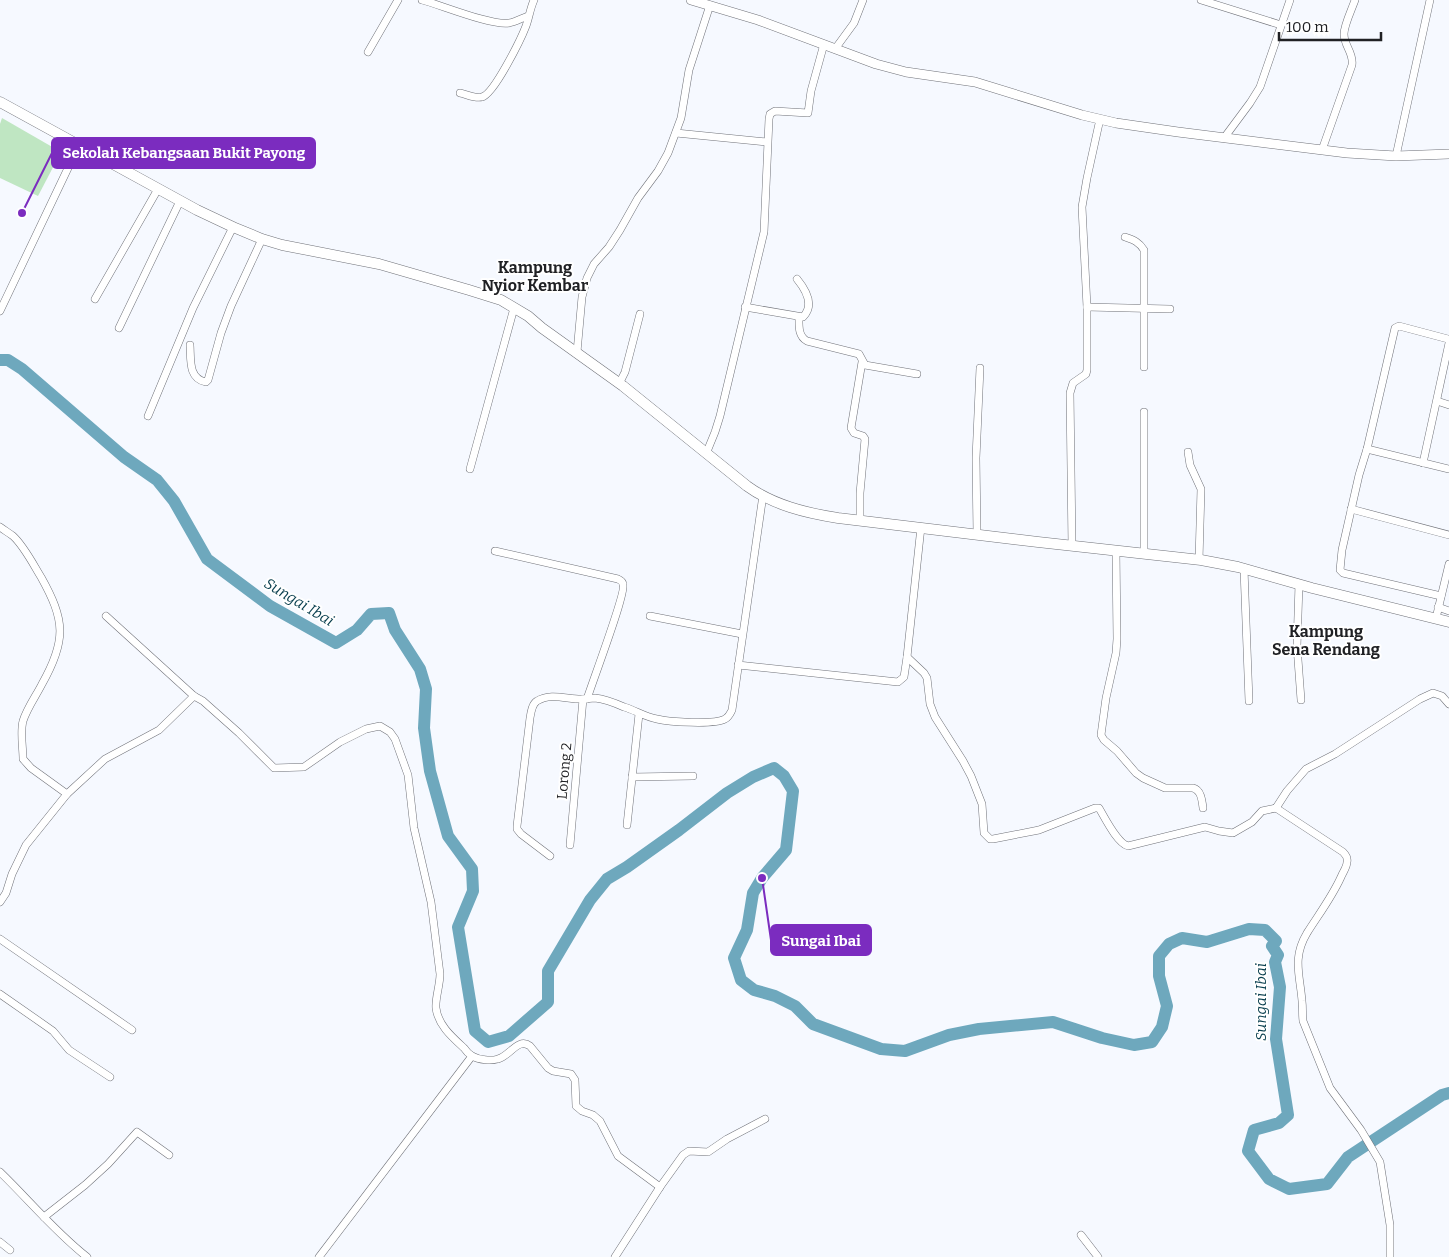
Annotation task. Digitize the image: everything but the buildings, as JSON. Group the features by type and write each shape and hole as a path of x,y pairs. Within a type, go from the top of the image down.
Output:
{"main road":[{"path":"0,102 180,201 262,239 282,245 379,264 501,300 620,384 747,486 763,496 803,511 860,520 1199,560 1244,569 1449,622"}],"street":[{"path":"368,52 398,0"},
{"path":"422,0 502,23 509,23 528,16"},
{"path":"460,93 477,98 487,95 518,45 534,0"},
{"path":"692,0 758,20 890,69 975,82 1100,119 1133,126 1322,150 1396,156 1449,154"},
{"path":"835,49 854,23 863,0"},
{"path":"1201,0 1281,25"},
{"path":"1224,138 1260,87 1290,0"},
{"path":"1322,150 1352,65 1352,55 1344,35 1344,29 1355,0"},
{"path":"1396,156 1430,0"},
{"path":"577,352 582,297 589,273 594,264 609,247 668,153 676,133 690,70 710,5"},
{"path":"706,454 717,425 764,232 769,119 772,112 808,113 811,91 824,44"},
{"path":"1072,546 1070,393 1073,383 1086,374 1087,307 1082,207 1100,119"},
{"path":"676,133 767,142"},
{"path":"0,311 79,146"},
{"path":"95,299 158,189"},
{"path":"119,328 180,201"},
{"path":"148,416 193,308 233,227"},
{"path":"1125,237 1137,241 1144,250 1144,367"},
{"path":"190,345 192,372 197,379 206,382 231,306 262,239"},
{"path":"745,307 802,317 806,314 809,302 805,288 797,279"},
{"path":"1087,307 1170,309"},
{"path":"470,469 514,308"},
{"path":"620,384 625,372 640,314"},
{"path":"799,317 800,335 802,338 858,354 865,365 917,374"},
{"path":"1423,463 1449,340 1399,326 1395,328 1367,449 1361,463 1342,550 1340,570 1341,572 1441,596"},
{"path":"860,520 860,493 865,440 863,436 854,433 851,428 862,362"},
{"path":"977,534 976,458 980,368"},
{"path":"1437,401 1449,404"},
{"path":"1144,412 1144,554"},
{"path":"1367,449 1449,469"},
{"path":"1188,452 1190,465 1201,489 1199,560"},
{"path":"550,856 517,829 531,709 538,700 546,698 596,698 626,707 639,714 658,720 710,722 729,717 732,710 763,496"},
{"path":"1352,509 1449,535"},
{"path":"0,527 13,536 32,561 49,592 59,620 61,632 56,657 23,722 23,759 31,768 67,794"},
{"path":"738,665 898,682 904,677 907,658 921,527"},
{"name":"Lorong 2","path":"495,551 618,579 624,586 620,603 585,699 570,846"},
{"path":"1116,551 1116,653 1106,698 1101,735 1136,773 1143,778 1165,788 1197,789 1200,792 1204,808"},
{"path":"1436,618 1449,564"},
{"path":"1244,569 1249,701"},
{"path":"1299,584 1297,646 1301,700"},
{"path":"1438,607 1449,611"},
{"path":"106,616 194,696 203,701 239,733 272,767 277,769 301,768 340,742 366,728 380,726 388,730 396,739 408,774 414,828 431,902 440,974 440,987 436,997 436,1007 442,1026 472,1056 486,1060 500,1058 510,1053 518,1044 523,1043 530,1046 548,1068 553,1071 571,1074 576,1080 576,1106 600,1121 618,1156 660,1186"},
{"path":"650,616 742,634"},
{"path":"907,658 927,678 931,710 971,776 982,804 984,833 990,839 1039,830 1095,808 1099,808 1119,840 1125,846 1206,827 1233,833 1252,822 1262,812 1276,808 1286,791 1306,769 1350,745 1420,699 1433,693 1442,696 1449,704"},
{"path":"0,902 3,891 26,845 67,794 105,759 159,730 194,696"},
{"path":"627,824 639,714"},
{"path":"632,777 693,776"},
{"path":"1276,808 1343,852 1348,860 1337,887 1301,944 1298,953 1303,1021 1327,1082 1361,1130 1381,1166 1390,1225 1390,1257"},
{"path":"0,938 132,1030"},
{"path":"0,994 54,1031 69,1050 110,1077"},
{"path":"319,1257 472,1056"},
{"path":"615,1257 660,1186 686,1152 708,1152 727,1138 765,1119"},
{"path":"44,1216 85,1185 108,1164 137,1132 170,1155"},
{"path":"0,1172 44,1216 59,1234 87,1257"},
{"path":"1081,1235 1098,1257"},
{"path":"0,1242 10,1250"}],"green space":[{"path":"2,118 61,152 38,196 0,178 0,124"}],"waterway":[{"name":"Sungai Ibai","path":"0,360 8,360 22,369 124,457 157,480 174,501 207,559 270,606 336,643 357,630 371,614 389,613 395,630 420,669 426,689 424,728 430,771 448,836 472,869 473,891 458,927 475,1031 488,1042 509,1036 548,1002 548,971 590,900 607,879 679,830 727,793 753,777 774,768 784,776 793,791 786,850 762,878 753,893 747,930 734,958 741,980 754,990 775,996 795,1006 813,1024 881,1049 905,1051 949,1035 979,1029 1053,1022 1102,1038 1134,1045 1152,1042 1162,1027 1167,1006 1159,976 1159,956 1169,944 1182,938 1207,942 1249,929 1265,930 1276,941 1272,946 1278,955 1275,962 1280,987 1276,1039 1288,1115 1279,1123 1254,1130 1248,1151 1269,1179 1289,1189 1327,1184 1348,1157 1442,1095 1449,1093"}],"place":[{"name":"Sekolah Kebangsaan Bukit Payong","path":"22,213"},
{"name":"Sungai Ibai","path":"762,878"}],"district":[{"name":"Kampung Nyior Kembar","path":"535,276"},
{"name":"Kampung Sena Rendang","path":"1326,640"}]}
